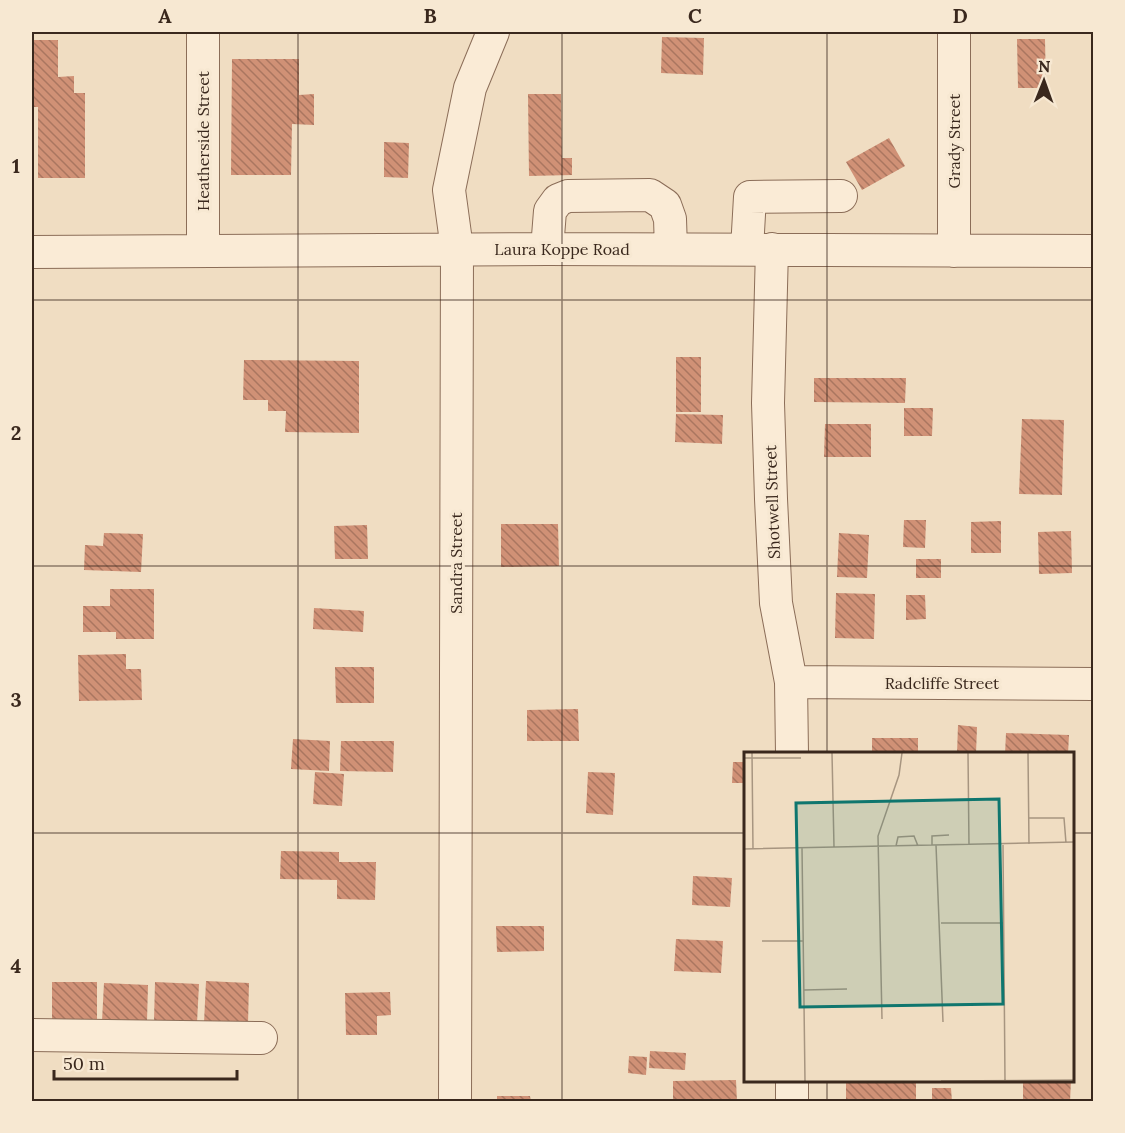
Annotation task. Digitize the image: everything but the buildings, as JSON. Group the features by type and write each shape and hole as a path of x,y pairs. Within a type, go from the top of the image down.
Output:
{"street":[{"name":"Heatherside Street","path":"203,32 203,251"},
{"name":"Sandra Street","path":"455,1101 457,249 449,190 470,88 493,32"},
{"name":"Grady Street","path":"954,32 954,251"},
{"path":"547,249 550,211 558,200 568,196 650,195 665,205 670,219 671,249"},
{"name":"Shotwell Street","path":"792,752 791,682 776,603 759,249 750,197 841,196"},
{"name":"Laura Koppe Road","path":"32,252 457,249 1094,251"},
{"name":"Radcliffe Street","path":"791,682 1094,684"},
{"path":"32,1035 261,1038"},
{"path":"792,1082 792,1101"}]}
